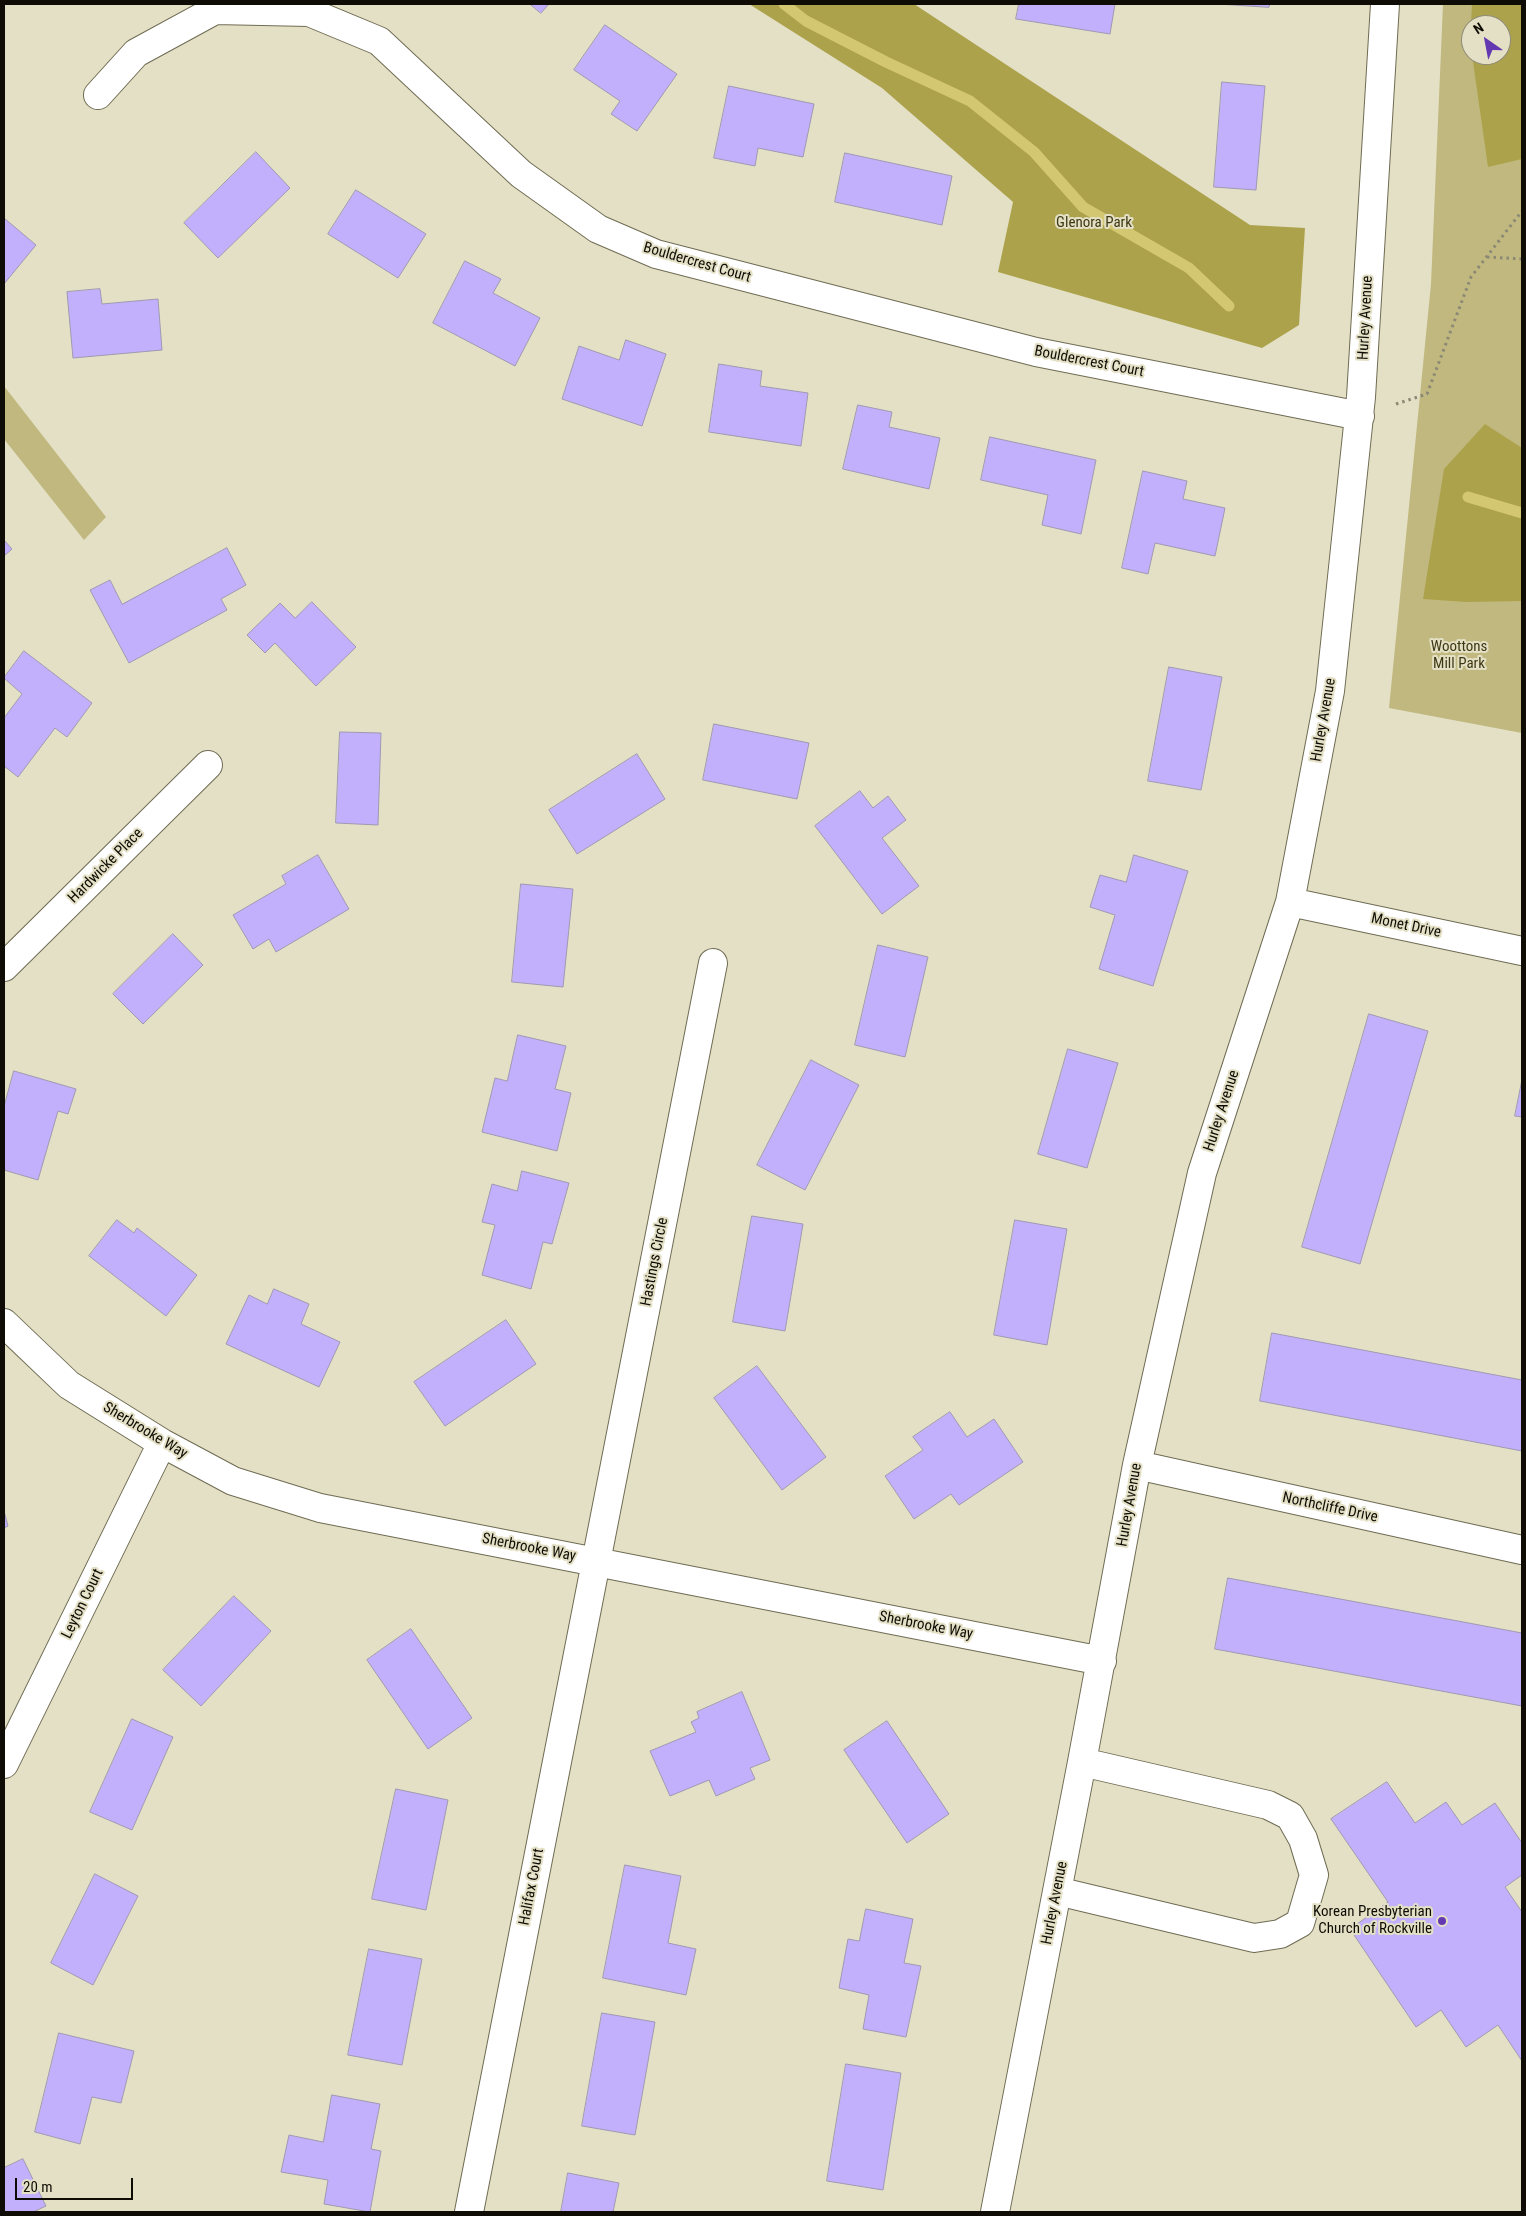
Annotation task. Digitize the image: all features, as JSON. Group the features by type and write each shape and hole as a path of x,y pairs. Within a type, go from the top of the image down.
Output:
{"street":[{"name":"Hurley Avenue","path":"995,2212 1102,1661 1137,1465 1202,1173 1290,902 1330,691 1360,416 1385,4"},
{"name":"Bouldercrest Court","path":"98,95 136,53 215,10 309,12 378,41 521,174 598,228 656,254 1036,352 1360,416"},
{"name":"Hardwicke Place","path":"4,967 208,765"},
{"name":"Monet Drive","path":"1290,902 1522,951"},
{"name":"Hastings Circle","path":"596,1561 713,964"},
{"name":"Sherbrooke Way","path":"4,1323 69,1385 162,1443 233,1481 320,1508 1102,1661"},
{"name":"Leyton Court","path":"4,1764 162,1443"},
{"name":"Northcliffe Drive","path":"1137,1465 1522,1550"},
{"name":"Halifax Court","path":"469,2212 596,1561"},
{"path":"1057,1891 1254,1938 1280,1934 1300,1923 1314,1875 1303,1839 1290,1816 1268,1805 1082,1762"}],"path":[{"path":"1360,416 1427,394 1470,277 1522,211"},
{"path":"1486,257 1522,259"}],"green space":[{"name":"Glenora Park","path":"749,4 914,4 1250,225 1305,228 1299,325 1262,348 998,272 1013,202 882,88"},
{"name":"Woottons Mill Park","path":"1443,4 1522,4 1522,733 1389,708 1431,284"},
{"path":"1472,4 1522,4 1522,159 1488,167 1473,65 1511,65 1511,15 1471,15"},
{"path":"4,386 106,517 84,540 4,439"},
{"path":"1485,424 1522,448 1522,601 1466,602 1423,599 1444,469"}],"building":[{"path":"530,4 549,4 541,13"},
{"path":"1019,4 1115,4 1110,34 1016,19"},
{"path":"1219,4 1270,4 1269,7"},
{"path":"605,25 677,74 637,131 611,114 620,101 574,70"},
{"path":"1222,82 1265,86 1256,190 1214,187"},
{"path":"729,86 814,104 803,157 758,148 755,166 714,158"},
{"path":"256,152 290,188 218,258 184,223"},
{"path":"845,153 952,176 942,225 835,202"},
{"path":"356,190 426,234 398,278 328,234"},
{"path":"4,218 36,245 4,284"},
{"path":"465,261 501,279 493,293 540,318 515,366 433,323"},
{"path":"100,289 102,304 158,299 162,350 73,358 67,292"},
{"path":"626,340 666,354 642,426 562,399 579,346 619,360"},
{"path":"719,364 762,371 760,386 808,393 801,446 709,432"},
{"path":"858,405 892,412 889,427 940,438 929,489 843,469"},
{"path":"990,437 1096,460 1081,534 1042,525 1048,495 981,480"},
{"path":"1143,471 1187,481 1183,499 1225,508 1215,556 1155,543 1148,574 1122,568"},
{"path":"4,540 12,549 4,556"},
{"path":"227,548 246,585 221,599 227,610 129,663 90,590 110,580 122,604"},
{"path":"312,602 356,647 316,686 275,643 265,653 247,635 280,603 295,618"},
{"path":"24,651 92,703 67,737 55,728 18,777 4,766 4,718 22,694 4,678"},
{"path":"1169,667 1222,677 1201,790 1148,781"},
{"path":"714,724 809,743 797,799 703,780"},
{"path":"340,732 381,733 378,825 336,823"},
{"path":"637,754 665,799 577,854 549,810"},
{"path":"860,791 873,808 888,796 906,820 882,838 919,886 882,914 815,826"},
{"path":"318,855 349,909 276,952 269,939 253,949 233,915 286,884 282,876"},
{"path":"1134,855 1188,871 1153,986 1099,969 1115,915 1090,907 1100,875 1126,882"},
{"path":"521,884 573,889 563,987 512,982"},
{"path":"173,934 203,965 143,1024 113,994"},
{"path":"878,945 928,957 905,1057 855,1045"},
{"path":"1369,1014 1428,1031 1360,1264 1302,1247"},
{"path":"518,1035 566,1046 555,1089 571,1093 557,1151 482,1132 495,1078 507,1081"},
{"path":"1068,1049 1118,1063 1087,1168 1038,1154"},
{"path":"811,1060 859,1085 805,1190 757,1165"},
{"path":"14,1071 76,1089 68,1114 58,1111 38,1180 4,1170 4,1107"},
{"path":"1522,1080 1522,1117 1515,1116"},
{"path":"522,1171 569,1183 552,1244 543,1242 531,1289 482,1275 495,1225 482,1222 492,1184 517,1191"},
{"path":"752,1216 803,1224 785,1331 733,1322"},
{"path":"117,1220 134,1233 137,1228 197,1275 166,1316 89,1256"},
{"path":"1015,1220 1067,1229 1047,1345 994,1335"},
{"path":"274,1289 309,1304 301,1324 340,1342 319,1387 226,1344 249,1295 267,1304"},
{"path":"506,1320 536,1364 445,1426 414,1382"},
{"path":"1272,1333 1522,1380 1522,1451 1260,1401"},
{"path":"757,1366 826,1457 782,1490 714,1398"},
{"path":"950,1412 967,1437 994,1419 1023,1462 959,1505 951,1494 914,1519 885,1476 923,1450 913,1437"},
{"path":"4,1511 8,1526 4,1528"},
{"path":"1228,1578 1522,1633 1522,1706 1215,1649"},
{"path":"234,1596 271,1631 201,1706 163,1670"},
{"path":"411,1629 472,1718 428,1749 367,1660"},
{"path":"742,1692 770,1760 750,1768 755,1779 716,1796 709,1780 670,1796 650,1751 696,1732 691,1722 699,1718 697,1712"},
{"path":"132,1719 173,1737 132,1830 90,1812"},
{"path":"887,1721 949,1814 907,1843 844,1750"},
{"name":"Korean Presbyterian Church of Rockville","path":"1387,1782 1415,1823 1446,1802 1462,1825 1495,1803 1522,1843 1522,1875 1505,1887 1522,1912 1522,2061 1498,2025 1466,2047 1441,2010 1416,2027 1350,1929 1388,1902 1331,1819"},
{"path":"396,1789 448,1800 426,1910 372,1899"},
{"path":"625,1865 681,1876 668,1943 696,1949 686,1995 603,1978"},
{"path":"95,1874 138,1896 93,1985 51,1963"},
{"path":"866,1909 913,1919 904,1963 921,1966 906,2037 863,2029 869,1995 839,1988 848,1939 859,1941"},
{"path":"369,1949 422,1959 402,2065 348,2055"},
{"path":"602,2013 655,2022 635,2135 582,2126"},
{"path":"59,2033 134,2051 121,2103 92,2097 80,2144 35,2132"},
{"path":"846,2064 901,2073 883,2190 827,2181"},
{"path":"332,2095 380,2104 371,2149 381,2151 370,2212 324,2204 328,2180 281,2172 289,2135 323,2142"},
{"path":"23,2159 46,2206 33,2212 4,2212 4,2168"},
{"path":"568,2173 619,2183 613,2212 561,2212"}],"waterway":[{"path":"784,4 806,21 886,62 970,101 1034,152 1083,207 1189,268 1229,306"},
{"path":"1468,497 1522,513"}],"place":[{"name":"Korean Presbyterian Church of Rockville","path":"1442,1921"}]}
